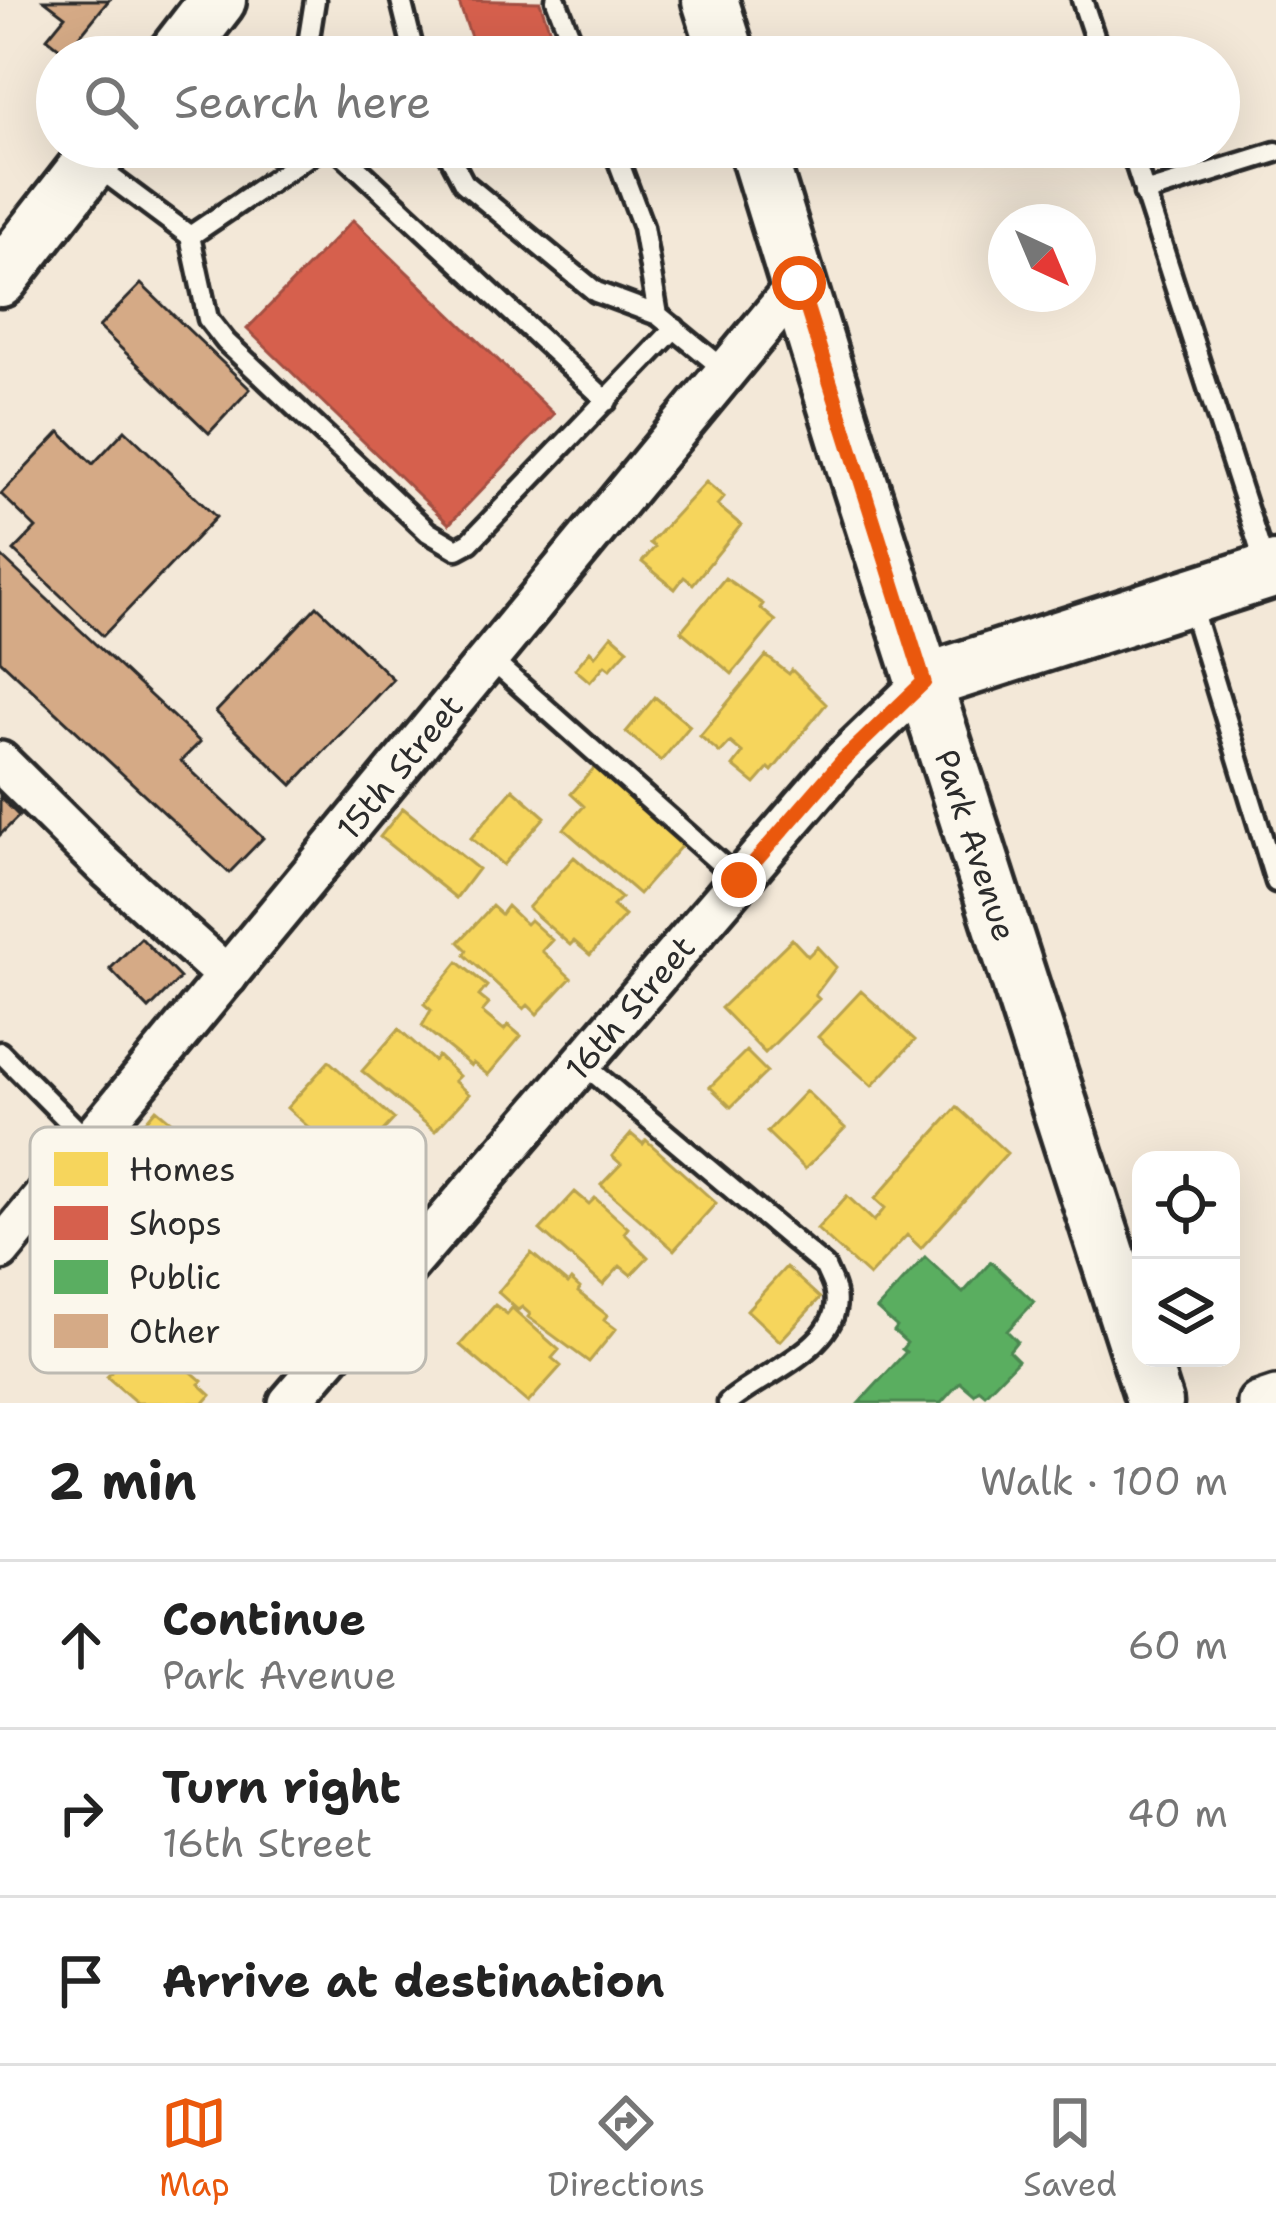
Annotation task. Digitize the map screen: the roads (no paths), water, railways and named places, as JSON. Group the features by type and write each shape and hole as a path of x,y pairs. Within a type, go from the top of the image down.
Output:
{"street":[{"path":"190,36 218,0"},
{"path":"710,0 721,36"},
{"path":"0,278 87,168"},
{"name":"Park Avenue","path":"763,168 1155,1403"},
{"name":"15th Street","path":"101,1127 799,283"},
{"name":"16th Street","path":"426,1243 843,760 924,682 1272,570"},
{"path":"0,762 104,865 227,976"},
{"name":"15th Street","path":"0,1250 30,1214"},
{"name":"16th Street","path":"289,1403 315,1373"},
{"path":"1258,1403 1276,1397"}],"lane":[{"path":"309,36 315,0"},
{"path":"401,0 410,36"},
{"path":"556,0 570,36"},
{"path":"1082,0 1094,36"},
{"path":"1240,163 1276,152"},
{"path":"112,168 190,236 208,319 226,342 428,532 457,549 470,542 675,328"},
{"path":"190,236 291,168"},
{"path":"357,168 607,401"},
{"path":"456,168 464,183 596,292 658,315 726,371"},
{"path":"621,168 643,227 658,315"},
{"path":"1136,168 1272,570"},
{"path":"1144,193 1224,168"},
{"path":"1188,597 1266,823 1276,883"},
{"path":"489,658 739,880"},
{"path":"0,1052 74,1127"},
{"path":"581,1063 825,1267 837,1296 832,1322 788,1367 728,1403"}]}
